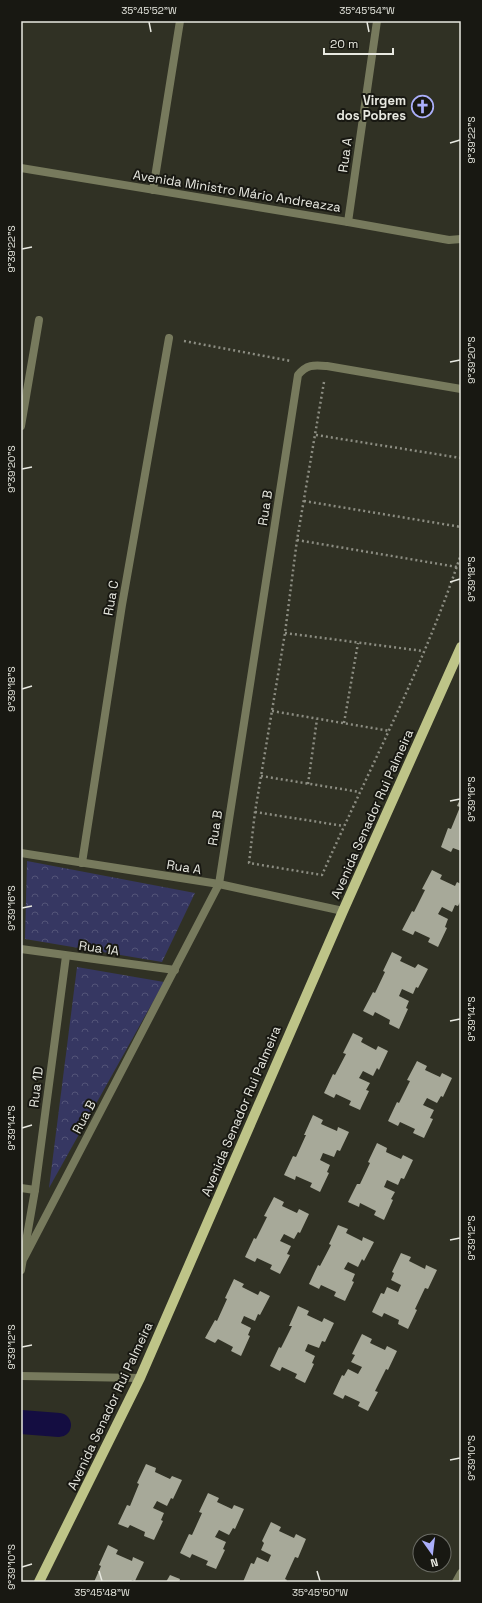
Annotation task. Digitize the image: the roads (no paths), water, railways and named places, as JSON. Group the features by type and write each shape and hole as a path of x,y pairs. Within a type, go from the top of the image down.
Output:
{"main road":[{"name":"Avenida Senador Rui Palmeira","path":"39,1582 140,1378 343,911 461,647"}],"street":[{"path":"153,190 180,21"},
{"name":"Rua A","path":"348,222 377,21"},
{"name":"Avenida Ministro Mário Andreazza","path":"21,168 449,240 461,239"},
{"name":"Avenida Ministro Mário Andreazza","path":"449,240 461,247"},
{"path":"21,426 39,320"},
{"name":"Rua C","path":"82,863 122,605 169,338"},
{"name":"Rua B","path":"24,1258 218,884 298,375 303,369 311,364 461,388"},
{"name":"Rua A","path":"21,853 218,884 343,911"},
{"name":"Rua 1A","path":"21,949 174,970"},
{"name":"Rua 1D","path":"21,1270 35,1190 66,956"},
{"path":"21,1188 35,1190"},
{"path":"21,1376 140,1378"},
{"path":"456,1582 461,1574"}],"waterway":[{"path":"21,1422 59,1425"}],"place":[{"name":"Virgem dos Pobres","path":"422,107"}]}
